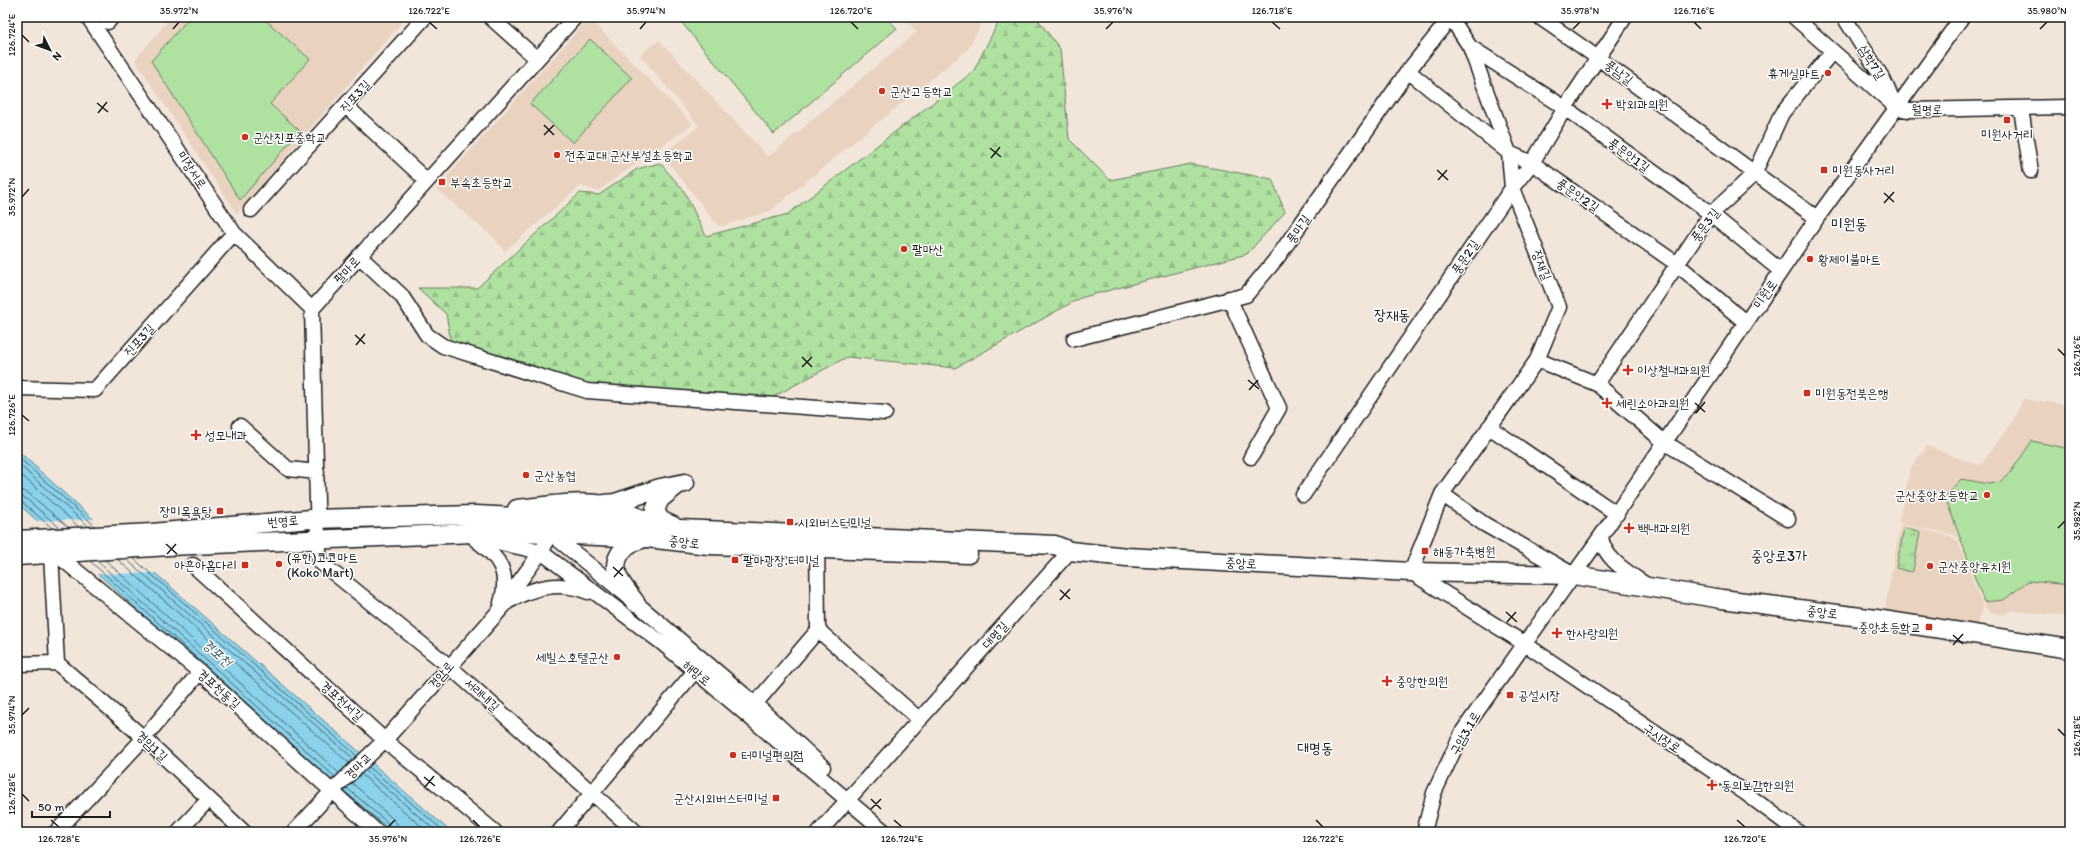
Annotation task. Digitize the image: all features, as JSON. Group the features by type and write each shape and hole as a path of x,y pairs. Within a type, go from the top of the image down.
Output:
{"main road":[{"path":"476,515 549,505 615,503 660,488 685,483 676,486 665,494 657,504 655,510 660,520 680,529"},
{"path":"602,504 618,508 650,531 625,546 617,560 619,578 635,602"},
{"name":"번영로","path":"17,556 152,533 317,518 476,515 550,526"},
{"name":"번영로","path":"17,540 55,550 465,535 550,526"},
{"name":"중앙로","path":"550,526 650,531 680,529 818,542"},
{"name":"중앙로","path":"650,531 709,545 818,542 1055,545 1070,551 1135,557 1411,572 1574,575 2070,649"}],"street":[{"name":"미장서로","path":"88,17 234,233 312,309"},
{"name":"진포3길","path":"251,210 425,17"},
{"path":"490,17 537,59"},
{"name":"팔마로","path":"312,309 575,17"},
{"name":"장재길","path":"1411,572 1442,494 1537,360 1559,307 1512,188 1509,154 1470,47 1451,17"},
{"name":"풍마길","path":"1074,340 1229,298 1246,295 1277,258 1408,71 1451,17"},
{"name":"풍남길","path":"1539,17 1598,57 1754,174 1817,218"},
{"name":"풍문2길","path":"1303,495 1512,188 1532,163 1565,108 1625,17"},
{"name":"월명로","path":"1794,17 1896,108 1909,110 2070,107"},
{"name":"삼학7길","path":"1844,17 1883,79 1896,108"},
{"name":"미원로","path":"1574,575 1817,218 1962,17"},
{"name":"풍문안1길","path":"1470,47 1565,108 1711,214 1781,272"},
{"name":"풍문3길","path":"1596,384 1711,214 1754,174 1782,114 1832,52"},
{"name":"풍문안2길","path":"1408,71 1509,154 1532,163 1677,264 1745,322"},
{"path":"346,106 427,181"},
{"path":"2021,109 2031,171"},
{"name":"진포3길","path":"17,388 95,390 234,233"},
{"path":"359,256 401,295 427,335 443,346 587,391 885,413"},
{"path":"1229,298 1279,408 1251,457"},
{"path":"312,309 313,399 317,472 318,540"},
{"path":"1537,360 1596,384 1664,442 1788,519"},
{"path":"240,426 288,470 317,472"},
{"path":"1489,427 1616,514"},
{"name":"중앙로","path":"1442,494 1484,524 1574,575"},
{"path":"498,611 542,552 550,526"},
{"name":"해망로","path":"550,526 635,602 755,704 842,784 848,800"},
{"path":"465,535 542,552"},
{"path":"465,535 491,551 498,559 504,572 504,592 498,611"},
{"path":"1601,536 1602,547 1617,564 1649,587"},
{"name":"서래내길","path":"318,540 320,562 449,666 636,832"},
{"path":"755,704 818,630 818,542"},
{"path":"17,664 57,662 55,550"},
{"name":"경포천동길","path":"55,550 200,672 376,832"},
{"name":"대명길","path":"848,800 1070,551"},
{"name":"해망로","path":"542,552 602,597 695,671 885,832"},
{"name":"경포천서길","path":"192,565 385,740 495,832"},
{"name":"중앙로","path":"1411,572 1475,611 1525,644"},
{"name":"구암3.1로","path":"1424,832 1434,793 1463,731 1574,575"},
{"path":"498,611 507,602 524,593 552,586 576,587 602,597"},
{"name":"경암로","path":"385,740 498,611"},
{"path":"818,630 920,720"},
{"name":"구시장로","path":"1525,644 1744,792 1798,832"},
{"name":"경암1길","path":"57,662 144,738 244,832"},
{"path":"559,832 695,671"},
{"path":"56,832 144,738 200,672"},
{"name":"경마교","path":"331,792 385,740"},
{"path":"294,832 331,792"},
{"path":"178,832 209,799"},
{"path":"819,832 848,800"}],"shaded area":[{"name":"군산진포중학교","path":"171,17 406,17 237,214 135,60"},
{"name":"군산고등학교","path":"902,17 985,17 968,49 770,211 719,227 662,154 699,126 640,55 659,40 768,157 917,32"},
{"name":"전주교대 군산부설초등학교","path":"589,18 693,124 598,191 580,186 505,251 494,238 436,189"},
{"name":"군산중앙초등학교","path":"2023,399 2070,405 2070,616 2011,611 2002,615 1989,612 1985,607 1959,538 1952,534 1902,524 1899,521 1910,469 1927,446 1977,465 1982,464 2016,415"},
{"name":"군산중앙유치원","path":"1902,525 1950,536 1958,541 1983,607 1974,636 1882,625 1900,527"}],"green space":[{"path":"190,17 262,17 310,59 270,104 300,131 240,200 151,61"},
{"path":"688,17 885,17 897,28 774,134 682,23"},
{"path":"1001,17 1036,17 1060,49 1069,139 1110,180 1191,164 1272,179 1285,212 1247,254 1080,298 955,368 847,357 771,398 582,387 451,342 446,314 418,288 477,288 580,193 599,195 637,169 660,163 684,191 706,236 788,214 973,72"},
{"path":"590,39 632,78 573,143 530,104"},
{"path":"2032,441 2070,449 2070,585 2028,581 2004,600 1984,602 1945,497 1961,479 1989,484 2000,482 2010,473"},
{"path":"1904,528 1919,531 1920,533 1913,571 1911,572 1896,568"}],"water":[{"name":"경포천","path":"17,450 76,504 451,832 385,832 338,791 110,584 17,503"}],"pier":[{"path":"96,519 159,573 95,574 35,521"}],"place":[{"name":"휴게실마트","path":"1828,73"},
{"name":"군산고등학교","path":"882,91"},
{"name":"박외과의원","path":"1607,104"},
{"name":"미원사거리","path":"2007,120"},
{"name":"군산진포중학교","path":"245,137"},
{"name":"전주교대 군산부설초등학교","path":"557,155"},
{"name":"미원동사거리","path":"1824,170"},
{"name":"부속초등학교","path":"442,182"},
{"name":"팔마산","path":"904,249"},
{"name":"황제이불마트","path":"1810,259"},
{"name":"이상철내과의원","path":"1628,370"},
{"name":"미원동전북은행","path":"1807,393"},
{"name":"세린소아과의원","path":"1607,403"},
{"name":"성모내과","path":"196,435"},
{"name":"군산농협","path":"526,475"},
{"name":"군산중앙초등학교","path":"1987,495"},
{"name":"장미목욕탕","path":"220,511"},
{"name":"시외버스터미널","path":"790,522"},
{"name":"백내과의원","path":"1629,528"},
{"name":"해동가축병원","path":"1425,551"},
{"name":"팔마광장.터미널","path":"735,560"},
{"name":"(유한)코코마트 (Koko Mart)","path":"279,564"},
{"name":"아흔아홉다리","path":"245,565"},
{"name":"군산중앙유치원","path":"1930,566"},
{"name":"중앙초등학교","path":"1929,627"},
{"name":"한사랑의원","path":"1557,633"},
{"name":"세빌스호텔군산","path":"617,657"},
{"name":"중앙한의원","path":"1387,681"},
{"name":"공설시장","path":"1510,695"},
{"name":"터미널편의점","path":"733,755"},
{"name":"동의보감한의원","path":"1712,785"},
{"name":"군산시외버스터미널","path":"776,798"}],"district":[{"name":"미원동","path":"1849,224"},
{"name":"장재동","path":"1392,315"},
{"name":"중앙로3가","path":"1779,556"},
{"name":"대명동","path":"1315,748"}]}
